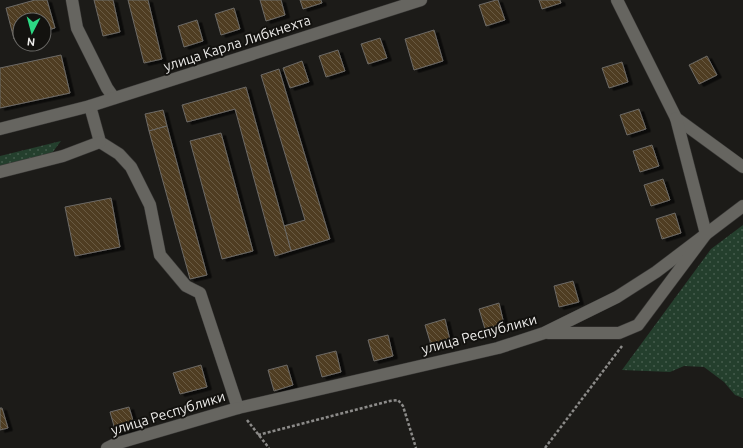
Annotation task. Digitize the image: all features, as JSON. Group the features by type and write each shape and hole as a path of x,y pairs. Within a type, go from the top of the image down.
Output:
{"street":[{"path":"72,0 77,28 107,88 114,98"},
{"name":"улица Карла Либкнехта","path":"0,129 90,106 421,0"},
{"path":"544,333 619,333 638,325 706,234 676,118 617,0"},
{"path":"0,172 63,156 100,142 90,106"},
{"path":"676,118 743,167"},
{"name":"улица Республики","path":"100,142 119,154 131,167 150,205 160,255 186,286 200,293 238,408"},
{"name":"улица Республики","path":"107,448 115,444 238,408 498,348 544,333 617,297 656,272 743,206"}],"path":[{"path":"545,448 638,325"},
{"path":"258,435 398,400 403,406 416,448"},
{"path":"238,408 269,448"}],"green space":[{"path":"61,141 52,153 0,166 0,156"},
{"path":"743,225 743,398 735,395 724,382 704,367 684,366 670,372 622,370 711,249"}],"building":[{"path":"35,0 47,0 50,12 12,12 12,31 6,8"},
{"path":"94,0 113,0 120,32 103,36"},
{"path":"128,0 148,0 162,59 144,63"},
{"path":"260,0 281,0 285,15 266,21"},
{"path":"300,0 321,0 322,3 303,9"},
{"path":"498,0 505,20 486,26 479,5"},
{"path":"539,0 560,0 561,3 542,9"},
{"path":"234,8 240,29 221,35 215,14"},
{"path":"52,18 55,28 52,29"},
{"path":"197,20 203,41 184,47 178,26"},
{"path":"434,30 443,61 414,70 405,39"},
{"path":"380,38 387,58 368,64 361,44"},
{"path":"338,50 345,71 326,77 319,56"},
{"path":"61,55 70,93 0,108 0,68"},
{"path":"707,56 717,75 699,84 689,65"},
{"path":"302,61 309,82 290,88 283,68"},
{"path":"622,62 628,82 609,88 602,68"},
{"path":"279,69 330,239 291,251 284,226 305,220 261,75"},
{"path":"246,87 291,251 275,256 235,109 187,122 182,105"},
{"path":"639,109 646,129 627,135 620,115"},
{"path":"163,110 167,126 149,131 145,114"},
{"path":"167,126 207,275 190,279 149,131"},
{"path":"221,133 253,251 222,259 190,141"},
{"path":"652,145 659,166 640,172 633,151"},
{"path":"663,179 670,200 651,206 644,185"},
{"path":"111,198 120,247 75,256 65,207"},
{"path":"675,213 681,233 662,239 656,219"},
{"path":"573,281 579,302 559,307 554,286"},
{"path":"499,303 504,324 485,329 479,309"},
{"path":"445,319 450,340 431,345 425,325"},
{"path":"388,335 393,356 374,361 368,340"},
{"path":"336,351 341,372 322,377 316,356"},
{"path":"201,365 207,387 180,394 173,373"},
{"path":"287,365 293,385 274,391 268,370"},
{"path":"129,407 135,427 116,433 110,412"},
{"path":"0,408 2,408 8,428 0,430"}]}
